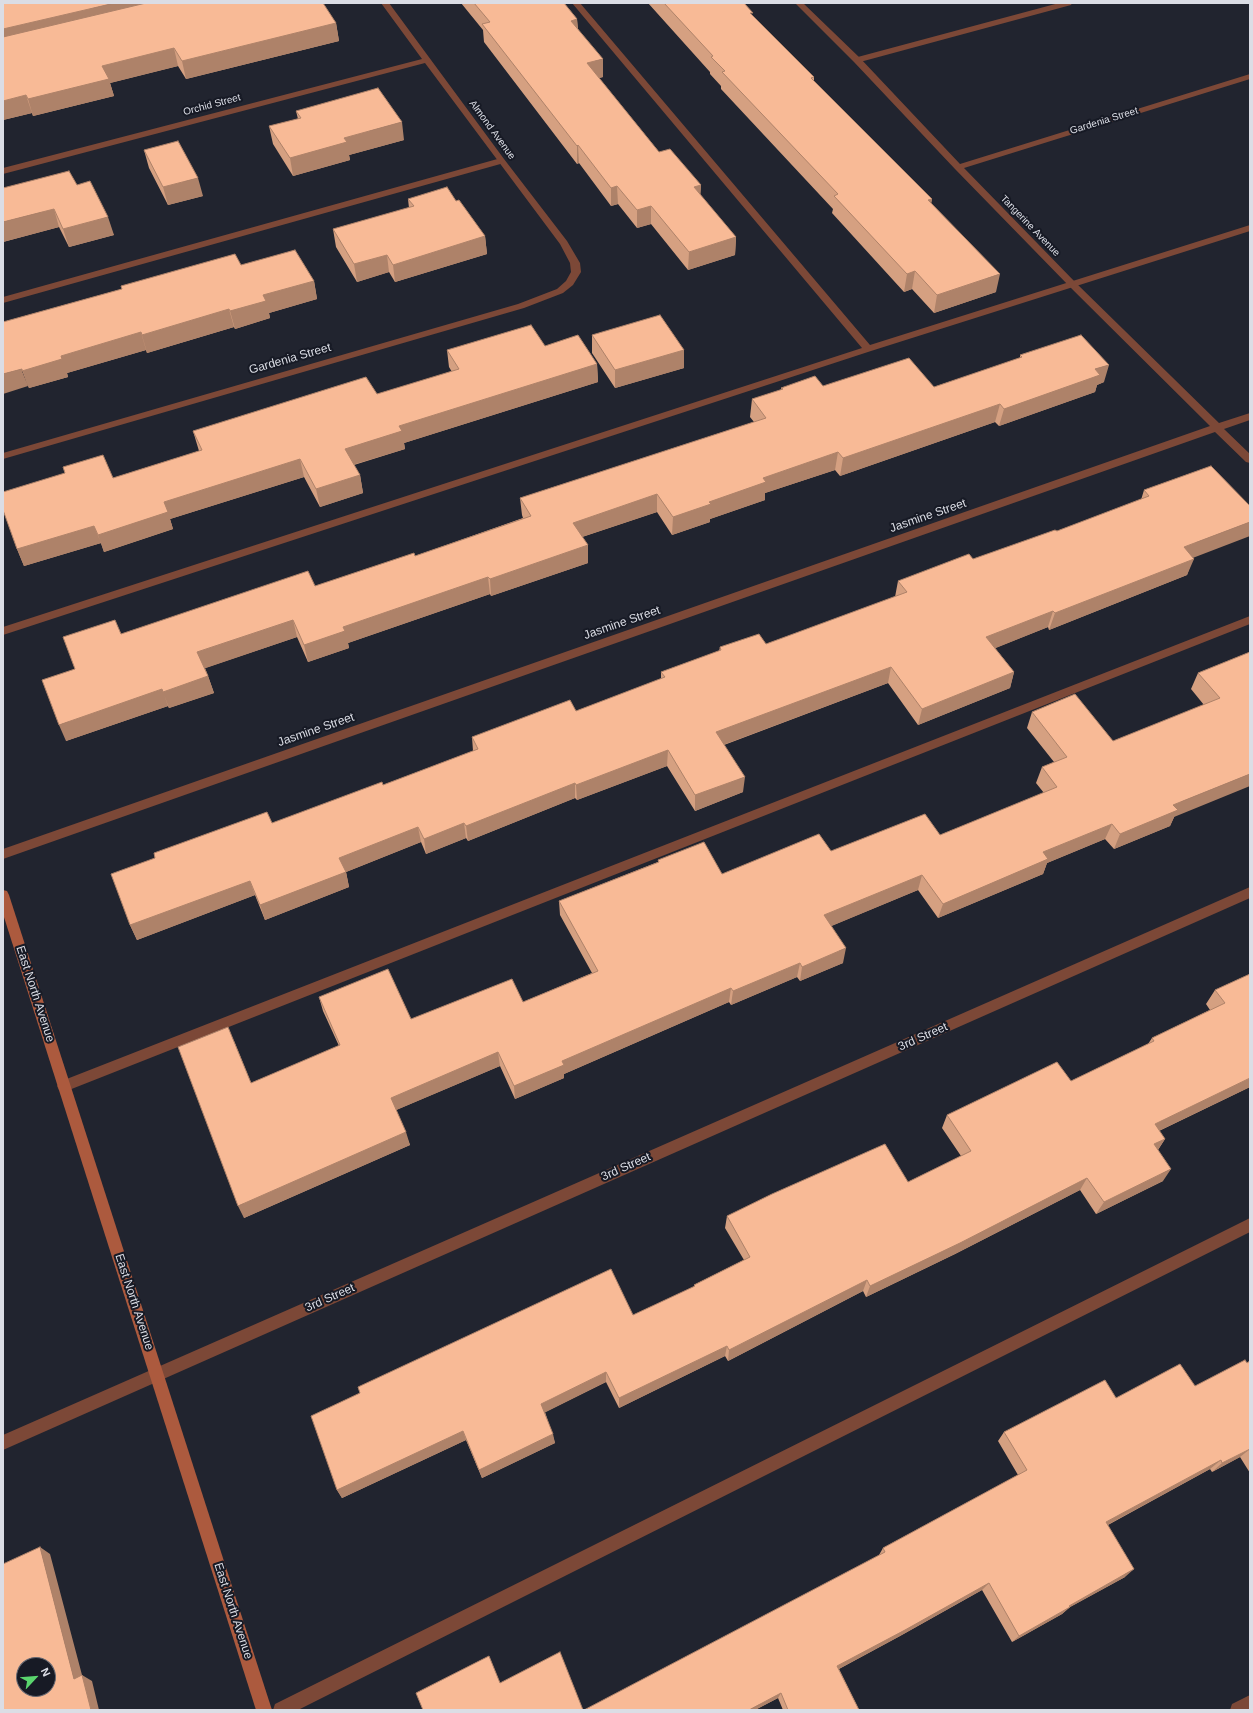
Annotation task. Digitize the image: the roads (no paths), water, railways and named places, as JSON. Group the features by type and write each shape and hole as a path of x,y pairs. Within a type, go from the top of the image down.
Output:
{"street":[{"name":"Almond Avenue","path":"385,3 501,161 564,243 575,263 576,272"},
{"path":"576,3 868,349"},
{"name":"Tangerine Avenue","path":"799,3 857,60 958,167 1073,285 1250,460"},
{"path":"857,60 1068,3"},
{"name":"Orchid Street","path":"3,171 427,60"},
{"name":"Gardenia Street","path":"958,167 1250,76"},
{"path":"3,300 501,161"},
{"path":"3,632 868,349 1250,228"},
{"name":"Gardenia Street","path":"3,456 521,306 560,291 570,283 576,272"},
{"name":"Jasmine Street","path":"3,854 1250,416"},
{"path":"64,1086 1250,620"},
{"name":"3rd Street","path":"3,1443 1250,892"},
{"name":"East North Avenue","path":"3,895 158,1374 264,1710"},
{"path":"281,1710 1250,1225"},
{"path":"1238,1710 1250,1703"}]}
